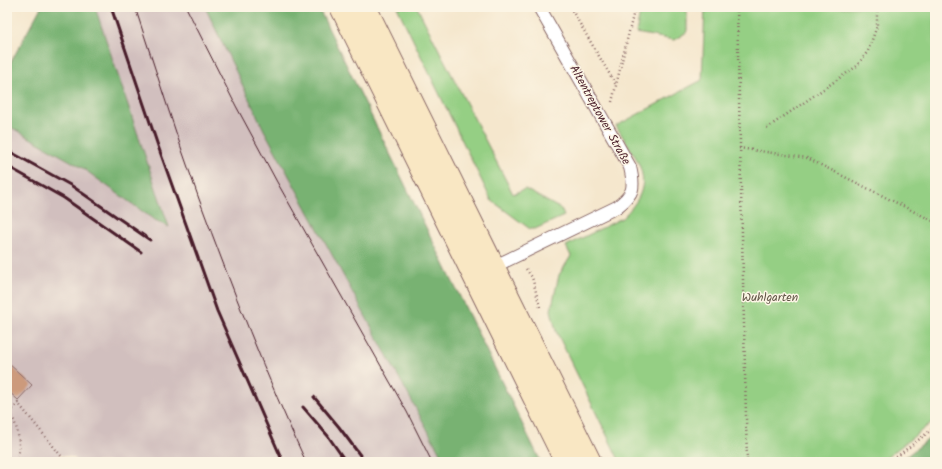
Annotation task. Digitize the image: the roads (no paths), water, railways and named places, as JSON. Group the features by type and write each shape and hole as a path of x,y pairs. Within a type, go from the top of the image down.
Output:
{"main road":[{"path":"341,7 566,462"},
{"path":"365,7 590,462"}],"lane":[{"name":"Altentreptower Straße","path":"473,275 494,267 617,207 628,198 634,182 630,167 539,7"}],"tram line":[{"path":"135,7 182,151 211,232 263,364 306,462"},
{"path":"186,7 236,106 277,182 407,412 432,462"}],"railway":[{"path":"111,7 158,146 217,311 283,462"},
{"path":"7,150 72,186 150,240"},
{"path":"7,166 64,198 141,252"},
{"path":"314,397 365,462"},
{"path":"303,407 328,436 346,462"}],"park label":[{"name":"Wuhlgarten","path":"770,297"}]}
